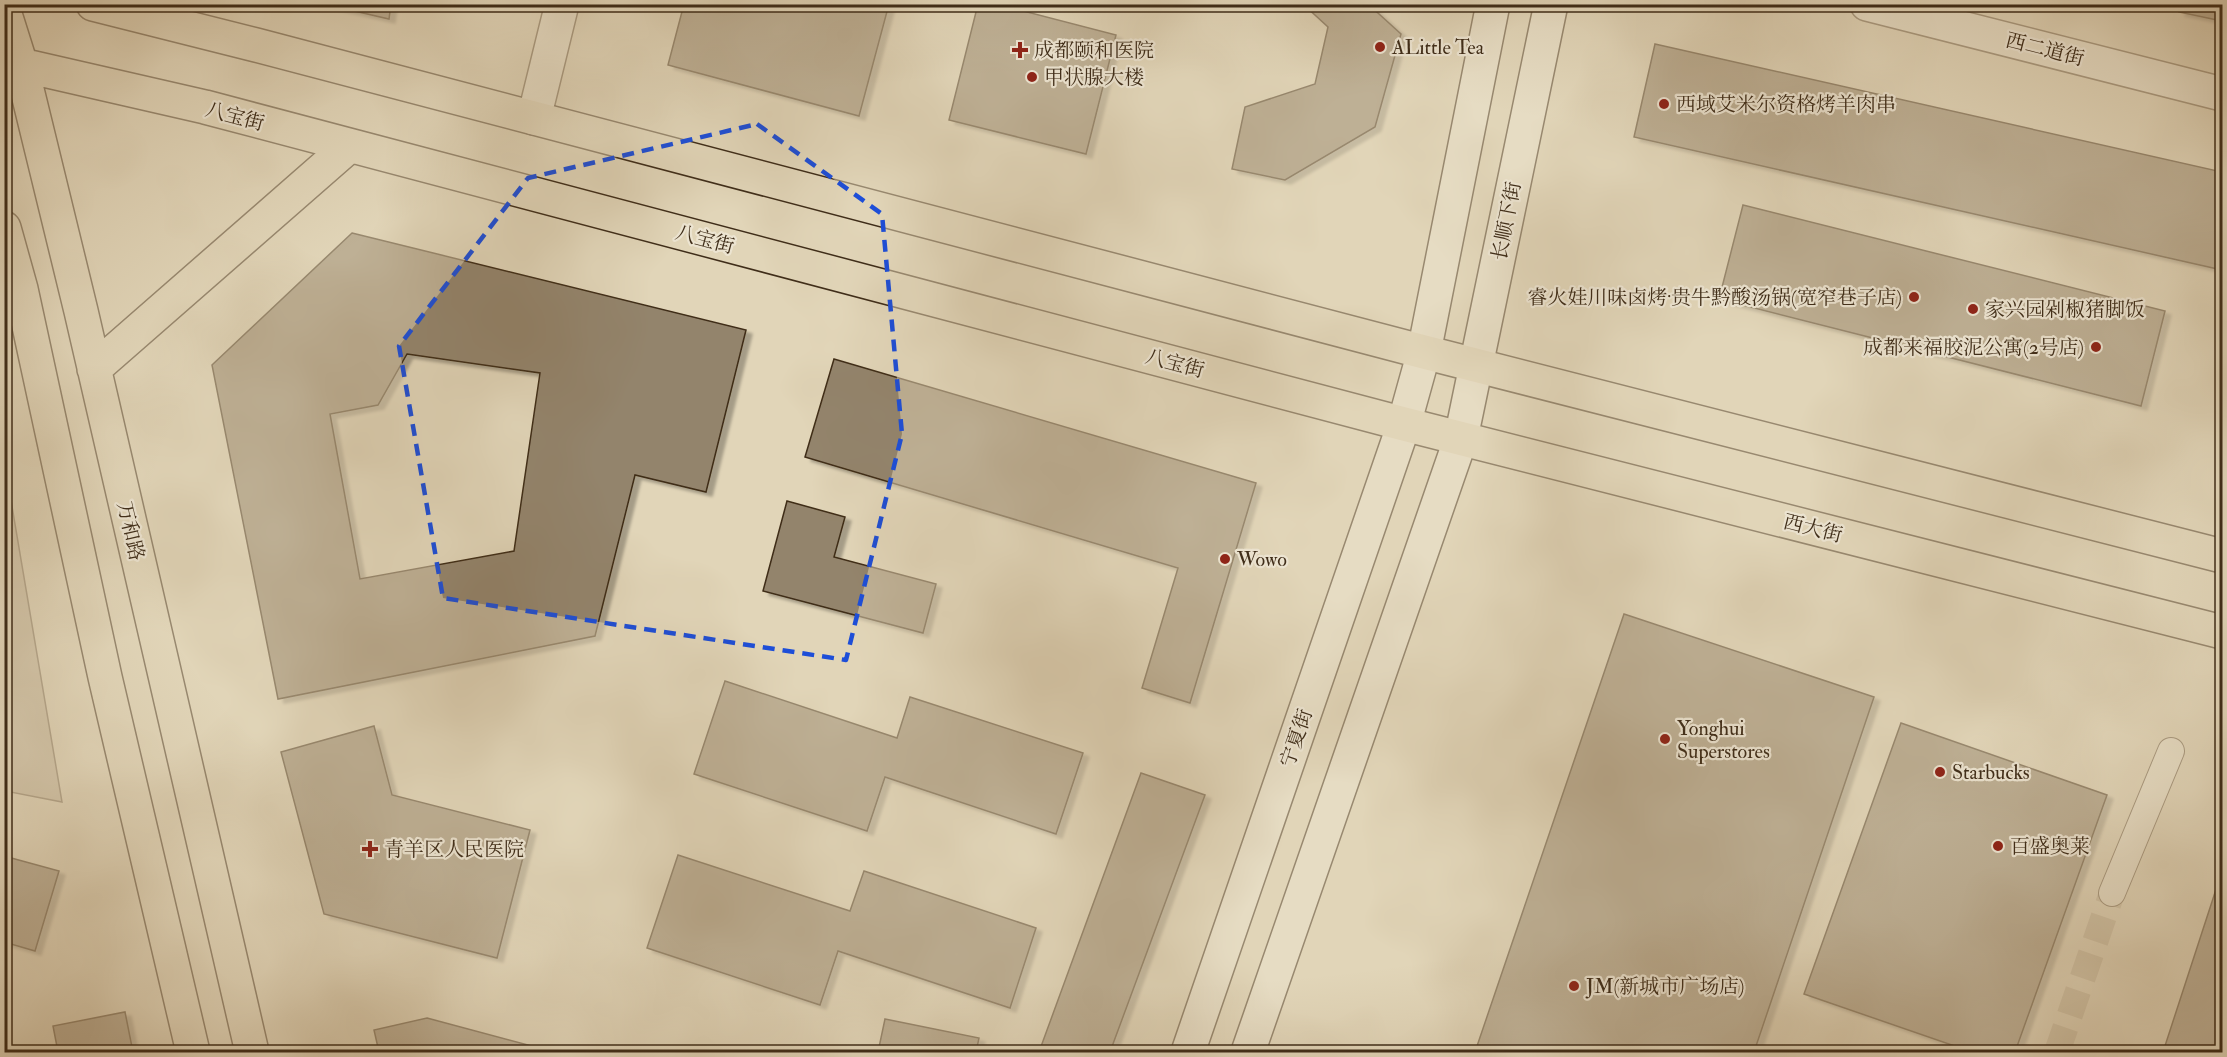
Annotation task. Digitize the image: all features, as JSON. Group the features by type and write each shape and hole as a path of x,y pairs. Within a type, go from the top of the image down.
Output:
{"main road":[{"path":"93,4 1477,366 2223,556"},
{"path":"534,118 562,4"},
{"path":"1404,424 1424,352 1493,4"},
{"name":"长顺下街","path":"1461,438 1551,4"},
{"name":"西二道街","path":"1867,4 2223,94"},
{"name":"万和路","path":"4,10 13,63 94,369 252,1053"},
{"name":"八宝街","path":"13,63 205,107 1404,424"},
{"path":"94,369 349,146"},
{"path":"4,228 21,289 105,677 193,1053"},
{"name":"西大街","path":"1404,424 2223,632"},
{"name":"宁夏街","path":"1188,1053 1404,424"},
{"path":"1248,1053 1461,438"}],"street":[{"path":"2112,893 2171,751"}],"highlighted area":[{"path":"757,124 882,214 902,434 846,660 443,598 399,346 528,178"}],"shaded area":[{"path":"5,465 62,802 5,791"}],"building":[{"path":"324,4 391,4 389,19"},
{"path":"684,4 889,4 859,116 668,65"},
{"name":"甲状腺大楼","path":"978,4 996,4 1116,35 1086,154 949,120"},
{"path":"1303,4 1368,4 1401,34 1375,127 1285,180 1232,169 1245,107 1315,84 1328,27"},
{"path":"2181,4 2222,4 2222,21 2179,12"},
{"path":"1655,44 2222,172 2222,270 1634,137"},
{"path":"1743,205 2165,311 2141,406 1719,299"},
{"path":"352,233 746,330 706,492 635,475 595,636 278,699 212,365","holes":["407,354 540,373 514,551 360,579 330,414 378,405"]},
{"path":"834,359 1256,483 1190,703 1142,688 1178,568 805,457"},
{"path":"787,501 845,517 834,557 936,584 923,633 763,591"},
{"path":"1624,614 1874,697 1754,1052 1475,1052"},
{"path":"725,681 897,738 910,697 1083,753 1056,834 885,777 867,831 694,774"},
{"path":"1901,723 2107,795 2015,1052 1972,1052 1804,994"},
{"name":"青羊区人民医院","path":"374,726 392,795 530,830 497,958 324,914 281,752"},
{"path":"1141,773 1205,795 1110,1052 1039,1052"},
{"path":"678,855 850,911 864,871 1036,928 1010,1008 838,951 820,1005 647,948"},
{"path":"4,856 59,871 35,951 4,942"},
{"path":"2222,871 2222,1052 2163,1052"},
{"path":"125,1012 133,1052 58,1052 53,1026"},
{"path":"427,1018 554,1052 379,1052 374,1030"},
{"path":"885,1019 979,1038 976,1052 878,1052"}],"tunnel":[{"path":"2057,1052 2112,893"}],"place":[{"name":"ALittle Tea","path":"1380,47"},
{"name":"成都颐和医院","path":"1020,50"},
{"name":"甲状腺大楼","path":"1032,77"},
{"name":"西域艾米尔资格烤羊肉串","path":"1664,104"},
{"name":"睿火娃川味卤烤·贵牛黔酸汤锅(宽窄巷子店)","path":"1914,297"},
{"name":"家兴园剁椒猪脚饭","path":"1973,309"},
{"name":"成都来福胶泥公寓(2号店)","path":"2096,347"},
{"name":"Wowo","path":"1225,559"},
{"name":"Yonghui Superstores","path":"1665,739"},
{"name":"Starbucks","path":"1940,772"},
{"name":"百盛奥莱","path":"1998,846"},
{"name":"青羊区人民医院","path":"370,849"},
{"name":"JM(新城市广场店)","path":"1574,986"}]}
